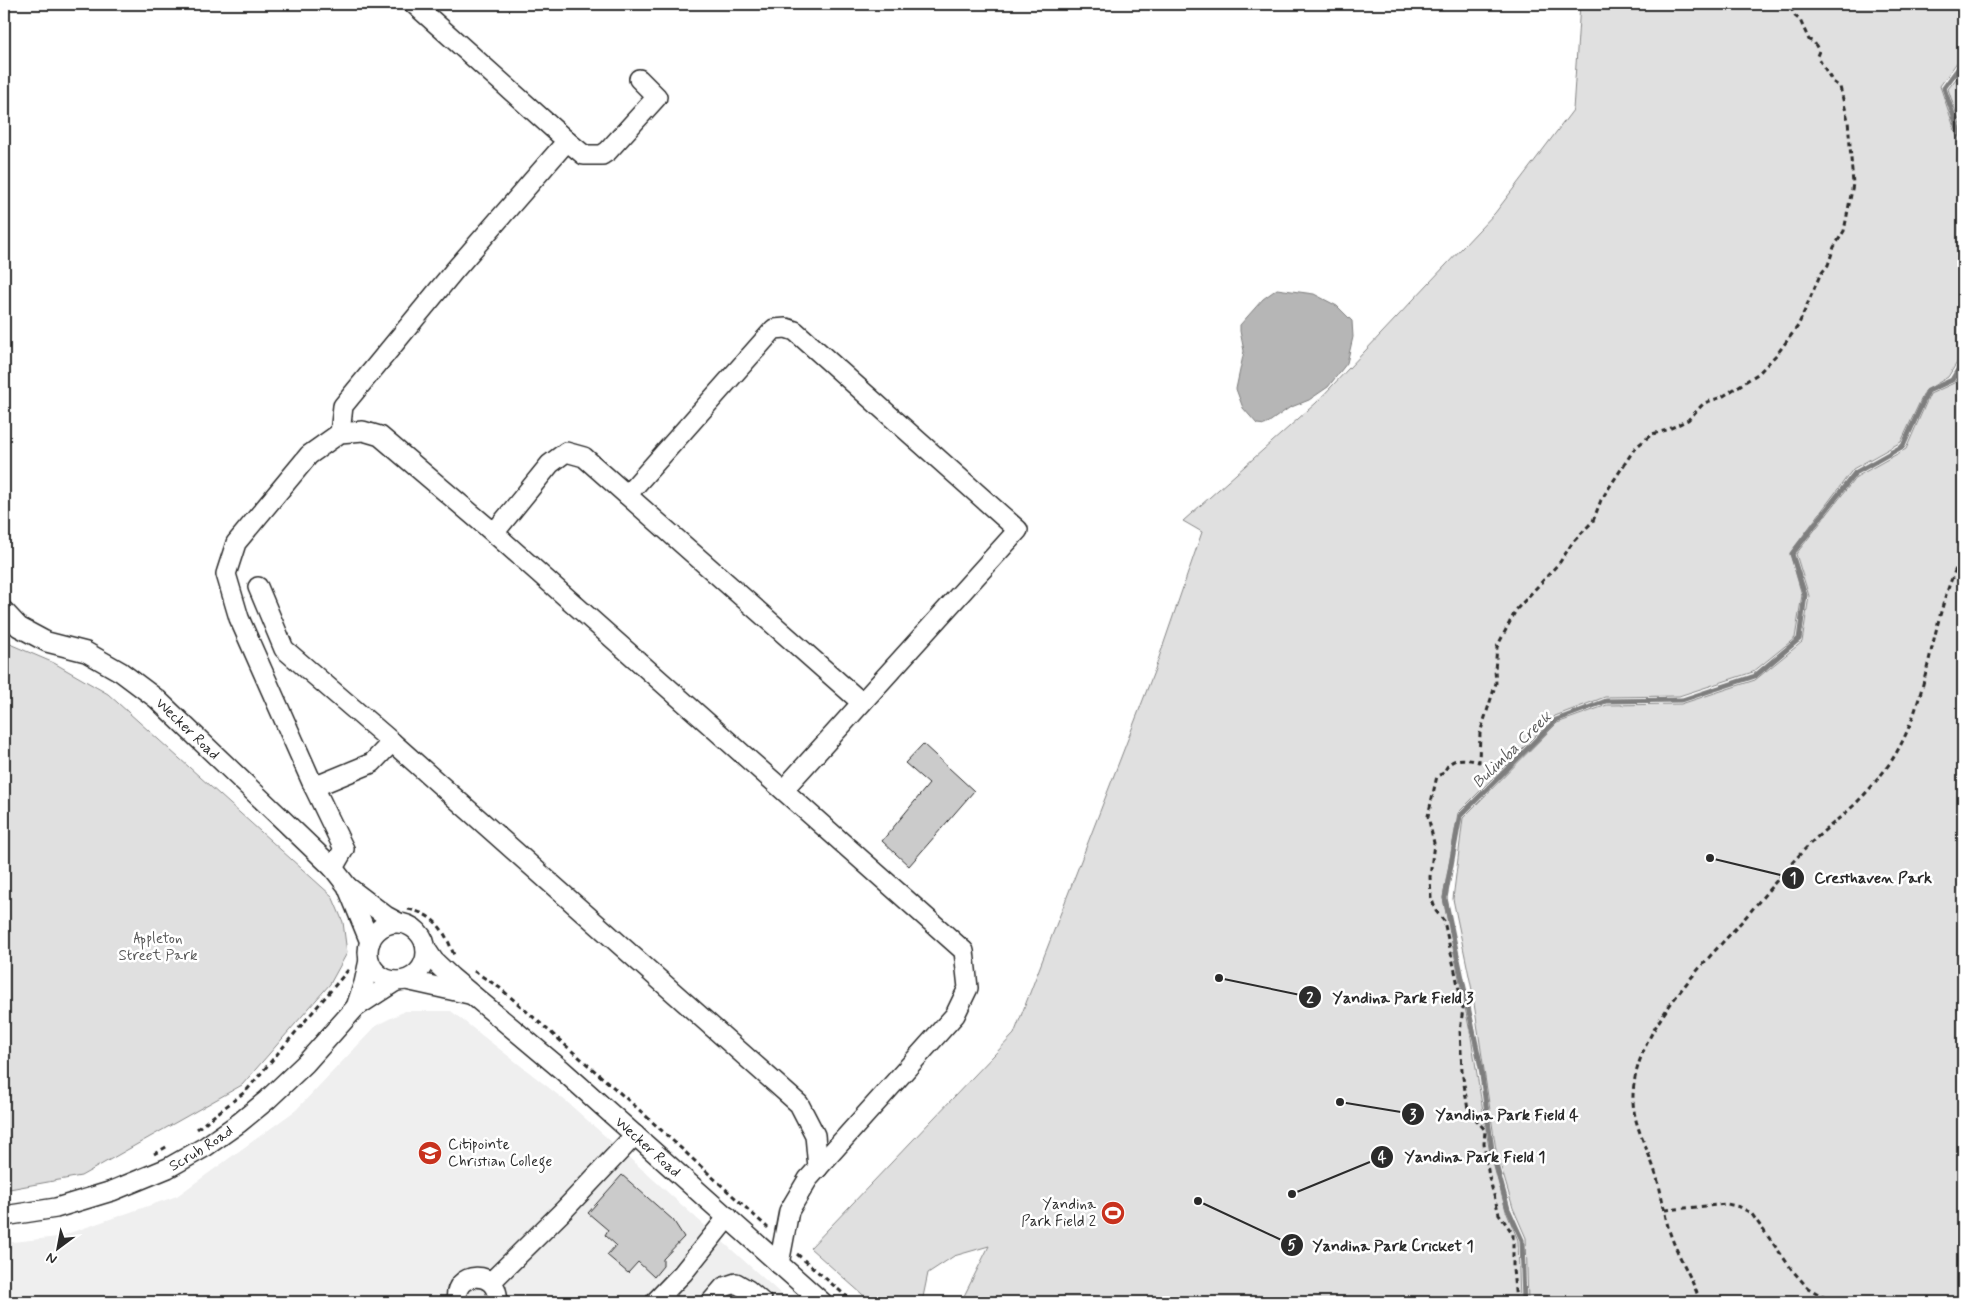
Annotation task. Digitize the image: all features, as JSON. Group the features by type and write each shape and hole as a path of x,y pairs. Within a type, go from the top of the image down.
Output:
{"street":[{"path":"414,4 584,155 602,155 608,151 657,97 639,79"},
{"path":"340,433 343,406 454,271 567,141"},
{"path":"628,495 774,329 795,331 1018,530 784,789"},
{"path":"332,868 344,849 314,787 239,618 226,574 236,543 309,455 340,433 363,431 380,436 494,533 964,951 968,988 956,1014 808,1180 789,1211 779,1264"},
{"path":"494,533 550,464 566,452 584,457 861,702"},
{"path":"258,587 284,649 392,742 799,1104 815,1135 818,1168"},
{"name":"Wecker Road","path":"4,611 19,627 46,642 86,652 121,672 158,699 332,868 347,886 386,916 418,932 434,961 470,994 506,1022 635,1134 822,1302"},
{"path":"314,787 372,764 392,742"},
{"name":"Wecker Road","path":"347,886 379,975 387,980 470,994"},
{"path":"369,951 374,934 390,924 400,923"},
{"path":"401,981 415,976 422,968 426,959 426,949"},
{"name":"Scrub Road","path":"356,1007 364,983 369,951"},
{"name":"Scrub Road","path":"4,1216 56,1208 112,1192 168,1168 239,1124 306,1063 356,1007 401,981"},
{"path":"491,1282 564,1210 635,1134"},
{"path":"656,1302 683,1273 728,1217"},
{"path":"457,1302 457,1292 465,1281 478,1277 491,1282 497,1293 497,1302"},
{"path":"711,1302 724,1287 736,1283 762,1302"}],"path":[{"path":"1516,1302 1513,1269 1513,1234 1500,1214 1489,1177 1484,1144 1485,1130 1468,1110 1462,1071 1460,1030 1463,1008 1444,921 1436,911 1431,897 1430,877 1434,844 1428,816 1437,776 1444,773 1447,766 1455,760 1466,758 1479,762 1480,733 1496,683 1497,647 1516,610 1560,562 1573,542 1593,520 1601,500 1635,448 1652,434 1667,430 1688,420 1704,403 1722,397 1759,373 1778,353 1798,326 1820,275 1828,266 1834,248 1844,231 1853,184 1848,120 1840,87 1833,82 1817,56 1819,51 1814,42 1809,40 1800,20 1795,16 1789,4"},
{"path":"1700,1302 1694,1282 1675,1247 1656,1174 1637,1126 1633,1102 1634,1082 1648,1042 1680,991 1718,947 1804,850 1845,813 1889,764 1905,736 1924,686 1947,591 1963,554"},
{"path":"1958,566 1963,569"},
{"path":"191,1134 246,1091 338,984"},
{"path":"147,1157 173,1144"},
{"path":"1665,1210 1727,1204 1740,1207 1751,1213 1793,1272 1808,1288 1832,1302"}],"shaded area":[{"path":"1277,289 1314,294 1337,306 1352,321 1353,337 1347,363 1328,387 1309,400 1289,408 1265,425 1257,424 1243,408 1236,389 1244,351 1240,325 1263,299"},
{"name":"Citipointe Christian College","path":"405,1011 451,1011 567,1102 790,1302 4,1302 4,1243 58,1237 177,1196 296,1110 377,1025"}],"green space":[{"path":"1580,4 1963,4 1963,54 1940,86 1963,154 1963,353 1948,377 1925,391 1901,442 1853,469 1790,553 1802,595 1795,638 1753,672 1679,696 1605,697 1555,716 1458,813 1443,898 1471,1037 1489,1148 1506,1211 1518,1240 1520,1302 961,1302 989,1246 954,1256 928,1273 922,1302 871,1302 810,1248 1014,1034 1155,669 1202,532 1183,521 1316,403 1495,213 1573,110"},
{"path":"1963,70 1963,133 1948,89"},
{"path":"1963,369 1963,1302 1528,1302 1526,1238 1513,1208 1496,1150 1472,990 1453,899 1463,818 1557,723 1607,705 1681,704 1755,680 1802,642 1809,596 1796,554 1856,477 1906,449 1930,394 1954,383"},
{"name":"Appleton Street Park","path":"4,637 12,645 54,663 108,694 332,896 343,922 347,953 330,984 242,1085 81,1176 4,1190"}],"building":[{"path":"923,744 974,791 909,866 882,841 929,784 905,763"},
{"path":"622,1175 673,1220 684,1237 663,1259 663,1266 654,1277 638,1262 628,1273 607,1255 616,1245 605,1235 608,1230 588,1213"}],"waterway":[{"name":"Bulimba Creek","path":"1963,62 1944,88 1963,143"},
{"name":"Bulimba Creek","path":"1524,1302 1522,1240 1508,1209 1492,1150 1481,1068 1445,898 1460,816 1556,720 1606,701 1682,700 1755,676 1799,639 1805,595 1792,554 1855,473 1903,446 1928,391 1952,380 1963,361"}],"place":[{"name":"Cresthaven Park","path":"1710,858"},
{"name":"Yandina Park Field 3","path":"1219,978"},
{"name":"Yandina Park Field 4","path":"1340,1102"},
{"name":"Citipointe Christian College","path":"430,1153"},
{"name":"Yandina Park Field 1","path":"1292,1194"},
{"name":"Yandina Park Cricket 1","path":"1198,1201"},
{"name":"Yandina Park Field 2","path":"1113,1213"}]}
